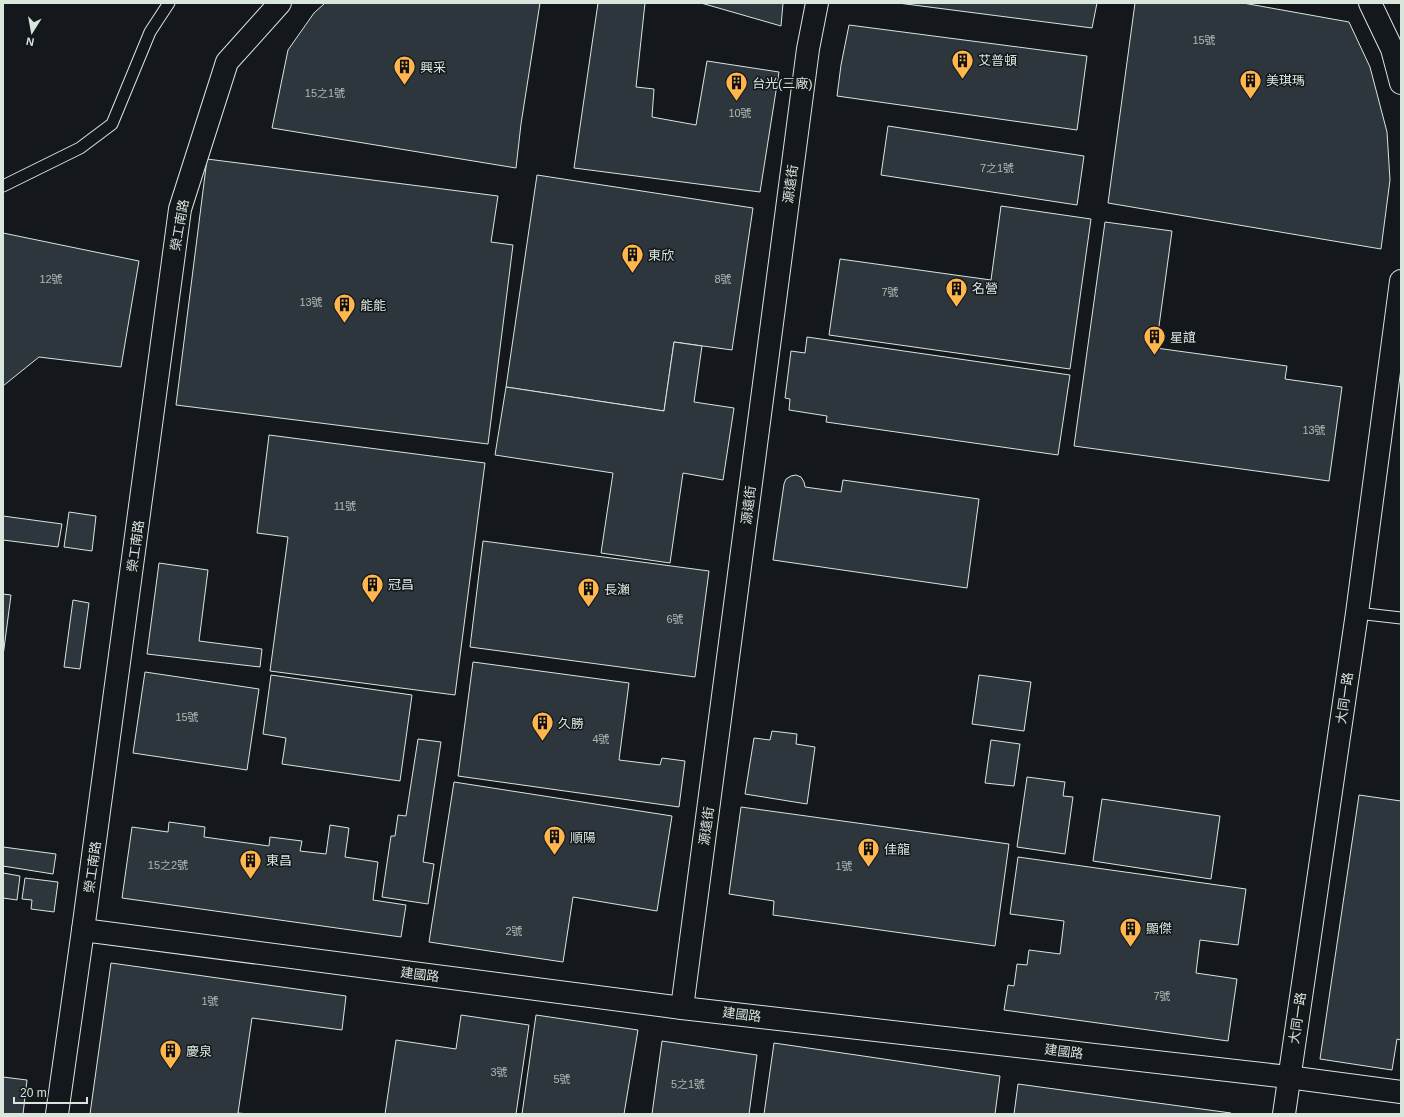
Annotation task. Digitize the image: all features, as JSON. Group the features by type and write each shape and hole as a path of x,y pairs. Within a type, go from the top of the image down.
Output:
{"street":[{"name":"榮工南路","path":"57,1114 180,209 227,62 280,3"},
{"name":"源遠街","path":"682,1008 808,49 817,3"},
{"path":"1370,3 1392,49 1401,83"},
{"name":"大同一路","path":"1284,1114 1288,1077 1357,613 1401,281"},
{"name":"建國路","path":"83,930 682,1008 1288,1077 1401,1092"}],"lane":[{"path":"3,186 80,148 112,124 150,32 169,3"},
{"path":"1357,613 1401,618"}],"building":[{"name":"興采","path":"325,3 540,3 521,124 516,168 272,128 288,50 314,13"},
{"name":"台光(三廠)","path":"598,3 645,3 636,87 654,89 652,117 696,125 707,61 779,72 760,192 574,168"},
{"path":"701,3 783,3 781,26"},
{"path":"898,3 1097,3 1092,28"},
{"name":"美琪瑪","path":"1135,3 1243,3 1349,22 1370,67 1387,132 1390,180 1381,249 1108,203"},
{"name":"艾普頓","path":"849,25 1087,56 1077,130 837,96 841,65"},
{"path":"888,126 1084,156 1077,205 881,175"},
{"name":"能能","path":"207,159 498,196 491,242 513,245 488,444 176,405"},
{"name":"東欣","path":"537,175 753,208 732,350 674,342 664,411 506,387"},
{"name":"名營","path":"1001,206 1091,219 1070,369 829,335 840,259 991,280"},
{"name":"星誼","path":"1105,222 1172,231 1156,348 1287,366 1285,379 1342,387 1329,481 1074,446"},
{"path":"3,233 139,261 121,367 39,357 3,386"},
{"path":"807,337 1070,375 1058,455 826,422 827,416 789,410 790,399 785,398 791,351 805,353"},
{"path":"674,342 702,346 694,402 734,408 723,480 683,473 670,563 601,553 613,473 495,455 506,387 664,411"},
{"name":"冠昌","path":"269,435 485,463 455,695 270,671 288,537 257,533"},
{"path":"796,475 801,477 805,487 841,492 843,480 979,499 967,588 773,560 784,484 786,479"},
{"path":"69,512 96,516 92,551 64,547"},
{"path":"3,516 62,524 58,547 3,540"},
{"name":"長瀨","path":"483,541 709,571 695,677 470,647"},
{"path":"159,563 208,570 199,641 262,649 260,667 147,654"},
{"path":"3,594 11,595 3,656"},
{"path":"73,600 89,603 80,669 64,667"},
{"name":"久勝","path":"473,662 629,683 619,760 660,765 662,758 685,761 679,807 458,776"},
{"path":"145,672 259,689 247,770 133,753"},
{"path":"271,675 412,695 400,781 282,764 286,738 263,734"},
{"path":"979,675 1031,682 1024,731 972,724"},
{"path":"772,731 797,734 796,744 815,747 807,804 745,794 754,738 770,740"},
{"path":"418,739 441,742 423,862 434,864 428,904 382,897 391,836 395,836 398,815 406,816"},
{"path":"991,740 1020,744 1014,786 985,783"},
{"path":"1027,777 1065,782 1063,796 1073,797 1065,854 1017,847"},
{"name":"順陽","path":"454,782 672,816 657,911 573,897 563,962 429,942"},
{"path":"1359,795 1401,801 1401,1040 1397,1039 1392,1070 1320,1059"},
{"path":"1102,799 1220,816 1211,879 1093,861"},
{"name":"佳龍","path":"741,807 1009,844 995,946 773,915 774,901 729,894"},
{"name":"東昌","path":"169,822 205,827 204,837 269,846 270,837 302,841 300,851 326,854 330,825 349,828 345,857 378,862 373,900 406,905 401,937 122,898 132,827 168,832"},
{"path":"3,847 56,854 53,874 3,866"},
{"name":"顯傑","path":"1018,857 1246,889 1238,945 1200,940 1196,973 1237,979 1228,1041 1004,1010 1008,985 1014,986 1017,964 1027,965 1029,950 1060,954 1064,921 1010,914"},
{"path":"3,873 20,876 17,900 3,898"},
{"path":"25,878 58,882 54,912 31,909 32,900 22,899"},
{"name":"慶泉","path":"111,963 346,996 342,1030 252,1018 238,1113 249,1114 90,1114"},
{"path":"461,1015 529,1025 516,1114 385,1114 396,1040 456,1049"},
{"path":"536,1015 638,1030 624,1114 522,1114"},
{"path":"662,1041 757,1055 749,1114 652,1114"},
{"path":"774,1043 1000,1076 995,1114 764,1114"},
{"path":"3,1077 27,1080 23,1114 3,1114"},
{"path":"1018,1084 1231,1113 1231,1114 1014,1114"}],"place":[{"name":"艾普頓","path":"962,80"},
{"name":"興采","path":"404,86"},
{"name":"美琪瑪","path":"1250,100"},
{"name":"台光(三廠)","path":"737,102"},
{"name":"東欣","path":"633,274"},
{"name":"名營","path":"956,308"},
{"name":"能能","path":"345,324"},
{"name":"星誼","path":"1154,356"},
{"name":"冠昌","path":"373,604"},
{"name":"長瀨","path":"589,608"},
{"name":"久勝","path":"542,742"},
{"name":"順陽","path":"554,856"},
{"name":"佳龍","path":"869,868"},
{"name":"東昌","path":"250,880"},
{"name":"顯傑","path":"1130,948"},
{"name":"慶泉","path":"170,1070"}]}
